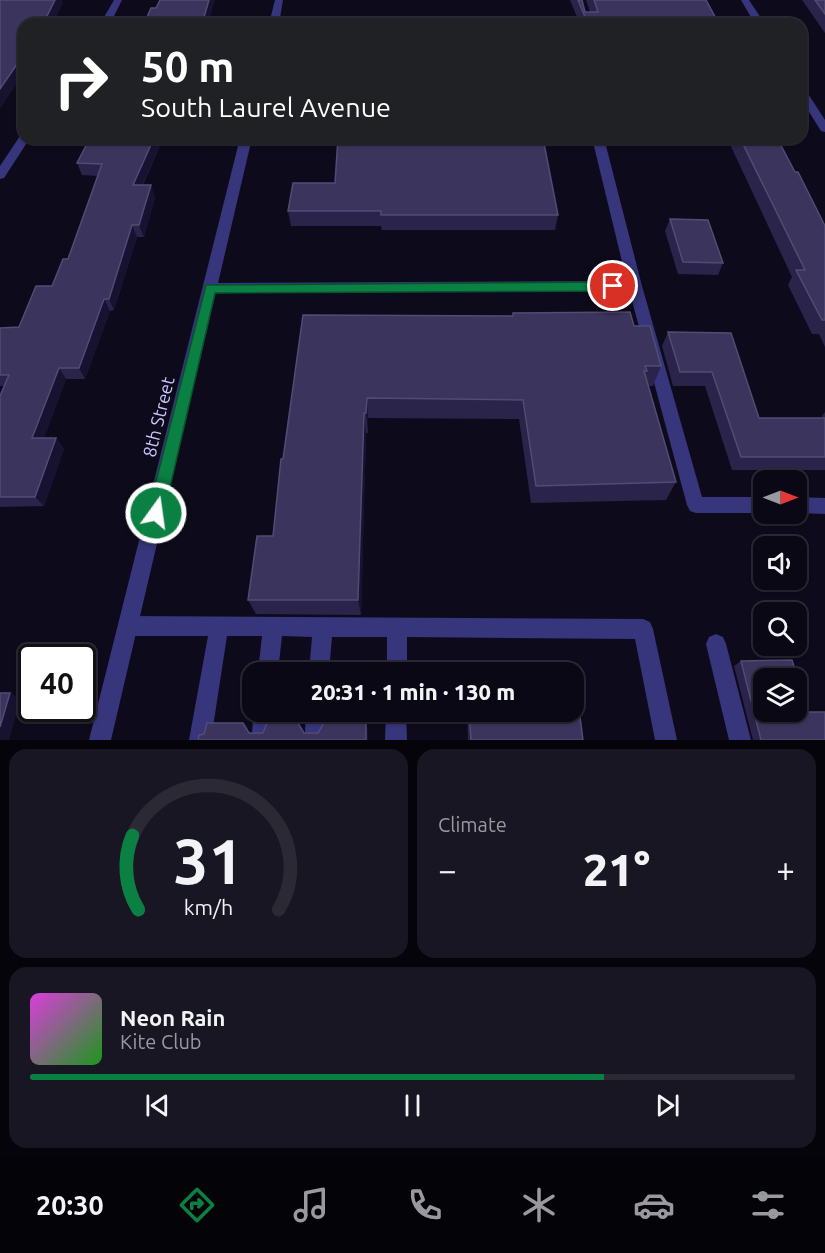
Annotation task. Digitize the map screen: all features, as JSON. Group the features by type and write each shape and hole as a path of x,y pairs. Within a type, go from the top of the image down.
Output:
{"street":[{"path":"108,18 118,0"},
{"path":"275,18 279,0"},
{"path":"745,0 756,18"},
{"path":"807,100 825,129"},
{"path":"0,175 20,144"},
{"name":"8th Street","path":"100,740 245,144"},
{"path":"600,144 635,286 696,505 753,505"},
{"path":"210,288 635,286"},
{"path":"807,505 825,506"},
{"path":"129,626 644,629 666,740"},
{"path":"200,740 219,626"},
{"path":"269,662 273,627"},
{"path":"320,662 323,627"},
{"path":"397,628 397,662"},
{"path":"716,644 740,740"},
{"path":"396,722 396,740"}],"building":[{"path":"0,0 55,0 46,18 18,18 18,63 0,89"},
{"path":"160,0 209,0 204,18 147,18 151,8 156,8"},
{"path":"578,0 582,0 585,12 598,12 594,0 706,0 716,18 586,18"},
{"path":"815,0 825,0 825,14"},
{"path":"87,144 151,144 133,185 151,185 139,225 132,225 109,299 104,299 79,368 59,368 32,438 56,438 35,497 0,497 0,396 9,375 0,375 0,328 19,327 36,286 52,286 63,259 68,259 102,164 77,163"},
{"path":"338,144 544,144 558,215 381,215 381,211 288,211 293,183 335,183"},
{"path":"743,144 780,144 795,172 798,172 825,226 825,320 822,320 796,270 805,270"},
{"path":"670,219 708,220 723,263 683,262"},
{"path":"630,312 634,326 650,326 661,366 645,366 647,371 644,371 676,482 536,486 523,400 367,398 366,413 364,413 358,600 248,600 257,536 273,536 281,459 283,459 303,315 513,316 513,313"},
{"path":"668,332 731,333 759,418 825,418 825,457 741,457 712,372 680,372"},
{"path":"792,660 794,668 753,668 753,708 741,661"},
{"path":"0,693 10,693 0,727"},
{"path":"807,709 808,712 825,712 825,740 761,740 756,722 807,722"},
{"path":"470,722 581,722 583,740 471,740"},
{"path":"207,723 243,723 249,733 263,733 267,723 298,723 304,733 318,733 324,723 366,723 366,740 198,740 199,735 204,734"}],"route":[{"path":"156,513 210,288 613,286"}]}
